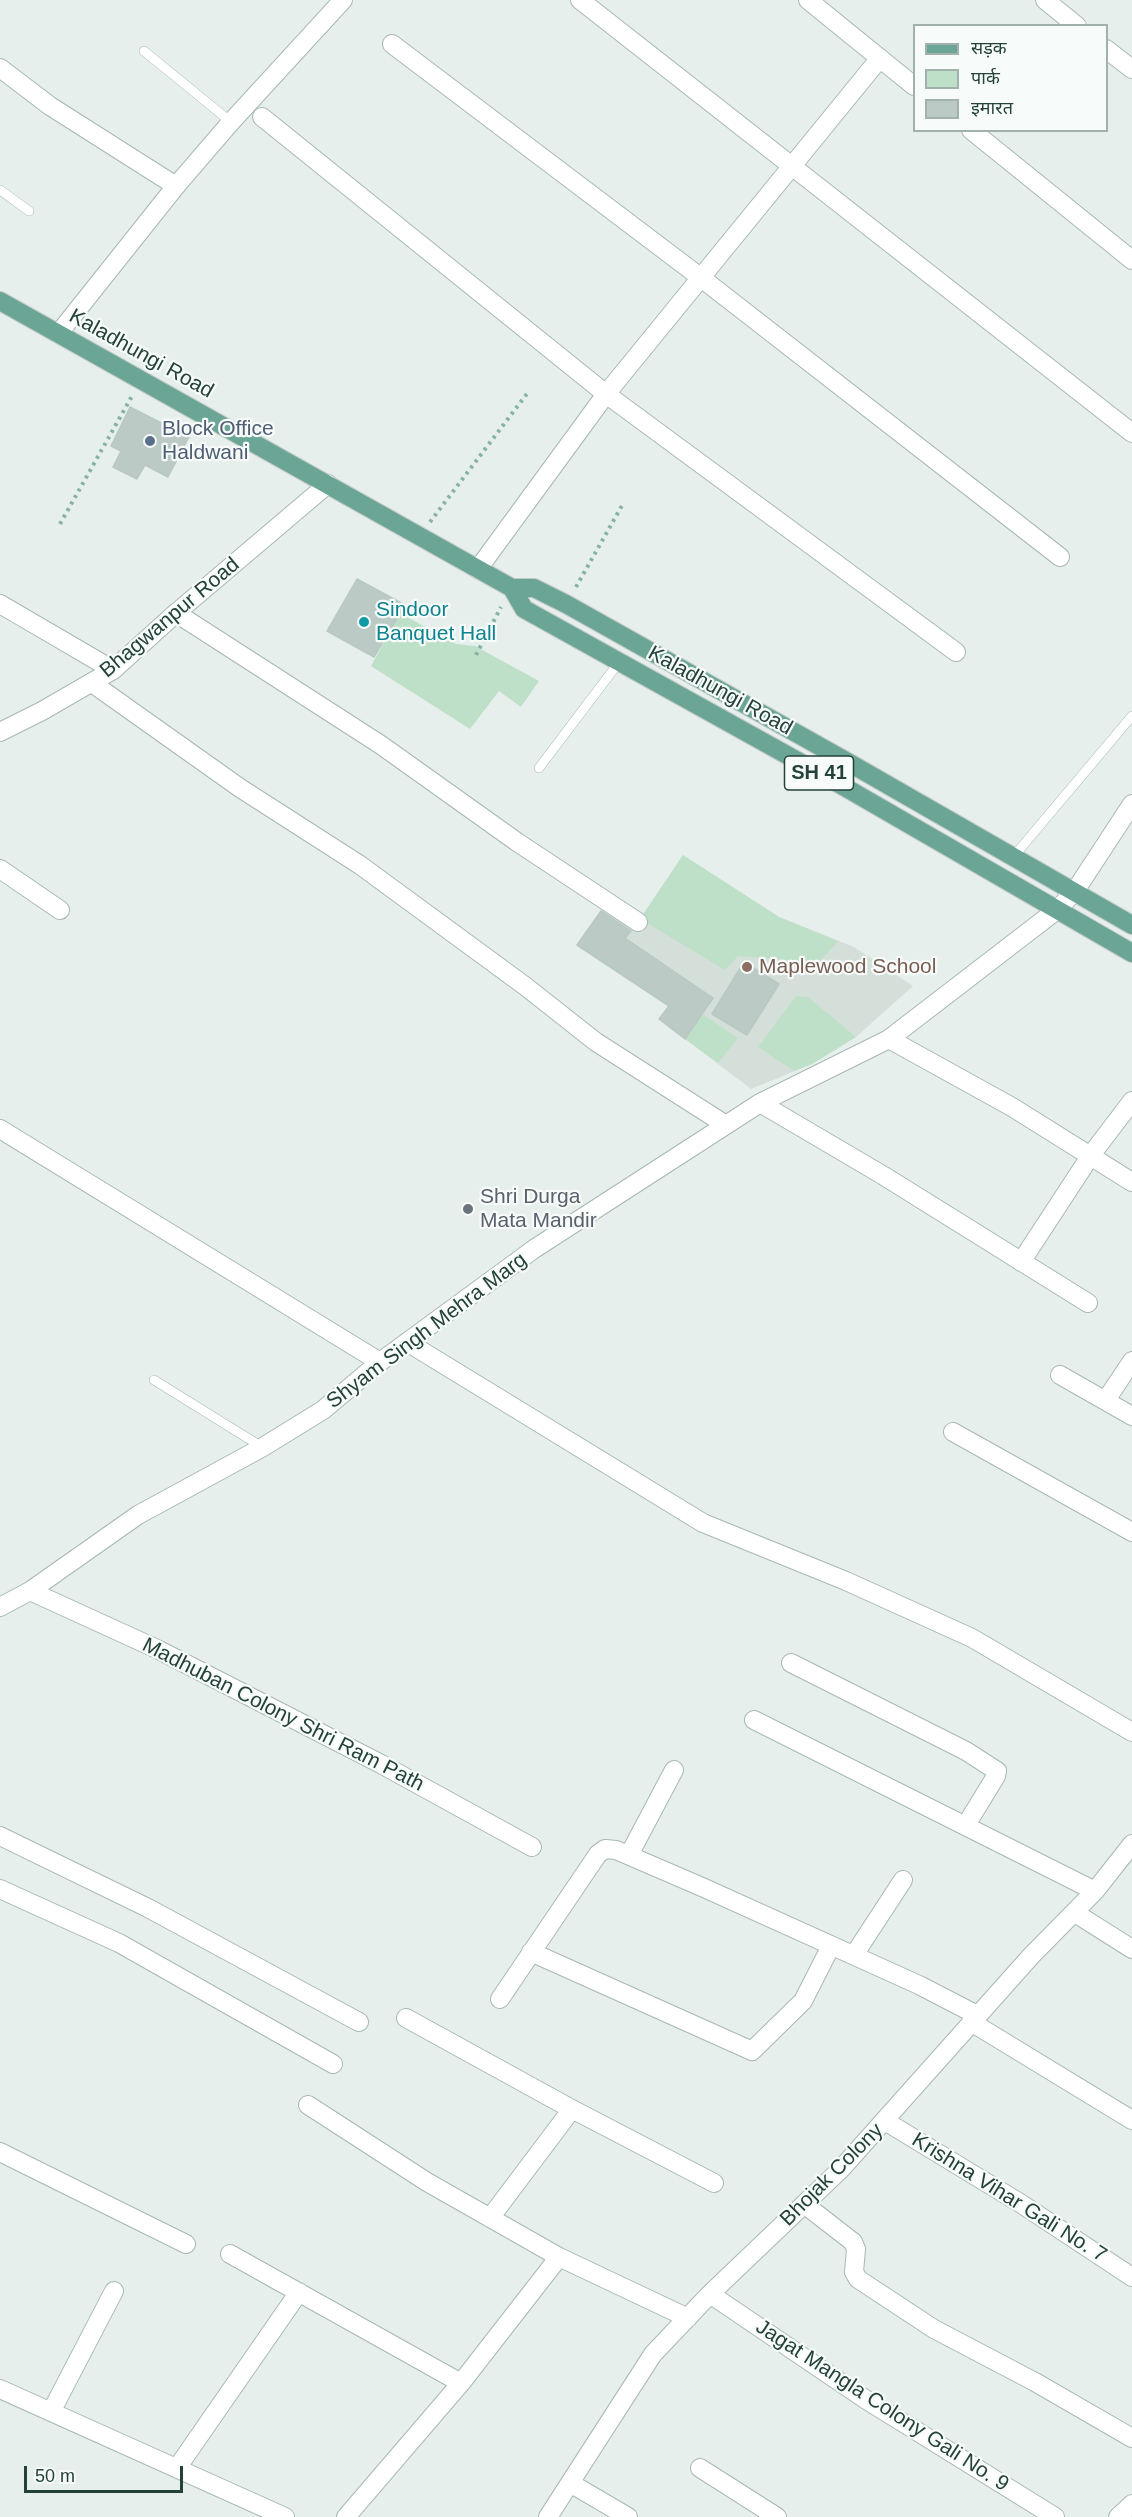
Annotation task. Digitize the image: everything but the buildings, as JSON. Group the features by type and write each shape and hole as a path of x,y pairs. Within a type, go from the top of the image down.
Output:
{"main road":[{"name":"Kaladhungi Road","path":"0,301 512,588 534,588 566,604 1014,856 1132,925"},
{"name":"Kaladhungi Road","path":"512,588 524,609 841,785 1132,953"},
{"path":"841,785 853,765"}],"street":[{"path":"580,0 1132,433"},
{"path":"807,0 913,84"},
{"path":"1045,0 1075,24"},
{"path":"59,333 176,186 340,1"},
{"path":"392,44 700,277 1060,557"},
{"path":"1108,50 1132,69"},
{"path":"478,569 606,394 880,58"},
{"path":"0,69 50,106 176,186"},
{"path":"261,117 606,394 956,652"},
{"path":"972,132 1132,260"},
{"name":"Bhagwanpur Road","path":"0,732 113,670 176,612 328,484"},
{"path":"0,604 113,670"},
{"path":"176,612 381,746 517,842 638,922"},
{"path":"92,683 240,788 360,865 525,986 596,1042 726,1125"},
{"name":"Shyam Singh Mehra Marg","path":"0,1607 30,1591 138,1515 263,1447 323,1410 380,1362 534,1250 760,1103 889,1039 1058,909 1075,891 1132,804"},
{"path":"0,868 60,910"},
{"path":"889,1039 1012,1107 1132,1182"},
{"path":"1021,1262 1091,1155 1132,1101"},
{"path":"760,1103 884,1176 1088,1303"},
{"path":"0,1129 380,1362"},
{"path":"407,1342 703,1523 846,1581 972,1638 1132,1732"},
{"path":"1106,1400 1132,1361"},
{"path":"1060,1375 1132,1416"},
{"path":"953,1432 1132,1532"},
{"name":"Madhuban Colony Shri Ram Path","path":"30,1591 157,1650 381,1764 532,1847"},
{"path":"791,1663 966,1751 997,1771 966,1825"},
{"path":"754,1720 1095,1891"},
{"path":"628,1855 674,1770"},
{"path":"0,1836 148,1908 359,2022"},
{"path":"500,1999 598,1854 605,1849 616,1850 854,1955 974,2019 1132,2120"},
{"name":"Bhojak Colony","path":"548,2517 653,2354 710,2294 841,2169 1031,1956 1095,1891 1130,1849"},
{"path":"854,1955 903,1880"},
{"path":"0,1889 119,1943 333,2064"},
{"path":"1075,1913 1132,1949"},
{"path":"531,1952 752,2051 804,2001 831,1946"},
{"path":"406,2018 572,2109 714,2183"},
{"path":"308,2105 427,2182 559,2257 688,2318"},
{"path":"490,2218 572,2109"},
{"name":"Krishna Vihar Gali No. 7","path":"885,2121 1020,2203 1132,2277"},
{"path":"0,2152 186,2244"},
{"path":"804,2204 853,2242 856,2249 854,2272 858,2279 934,2329 1035,2382 1132,2438"},
{"path":"230,2254 461,2383"},
{"path":"346,2517 461,2383 559,2257"},
{"path":"51,2412 114,2291"},
{"path":"177,2468 299,2292"},
{"name":"Jagat Mangla Colony Gali No. 9","path":"710,2294 865,2399 1056,2517"},
{"path":"2,2394 51,2412 285,2517"},
{"path":"700,2468 777,2517"},
{"path":"570,2483 628,2517"},
{"path":"1118,2517 1132,2504"}],"lane":[{"path":"144,51 231,122"},
{"path":"0,190 29,212"},
{"path":"540,768 620,661"},
{"path":"1014,856 1132,716"},
{"path":"154,1380 263,1447"}],"path":[{"path":"60,524 141,380"},
{"path":"419,535 529,391"},
{"path":"566,604 624,502"},
{"path":"476,655 512,588"}],"shaded area":[{"name":"Maplewood School","path":"683,855 779,917 854,947 913,986 856,1037 812,1064 751,1089 659,1019 669,1006 577,945 604,907 635,926"}],"green space":[{"path":"400,613 456,644 475,646 539,681 521,707 499,691 470,729 371,666"},
{"path":"683,855 779,917 838,941 810,973 787,960 738,956 725,970 640,919"},
{"path":"796,996 808,997 856,1037 812,1064 794,1071 758,1047"},
{"path":"702,1014 738,1038 718,1063 685,1039"}],"place":[{"name":"Block Office Haldwani","path":"150,441"},
{"name":"Sindoor Banquet Hall","path":"364,622"},
{"name":"Maplewood School","path":"747,967"},
{"name":"Shri Durga Mata Mandir","path":"468,1209"}]}
